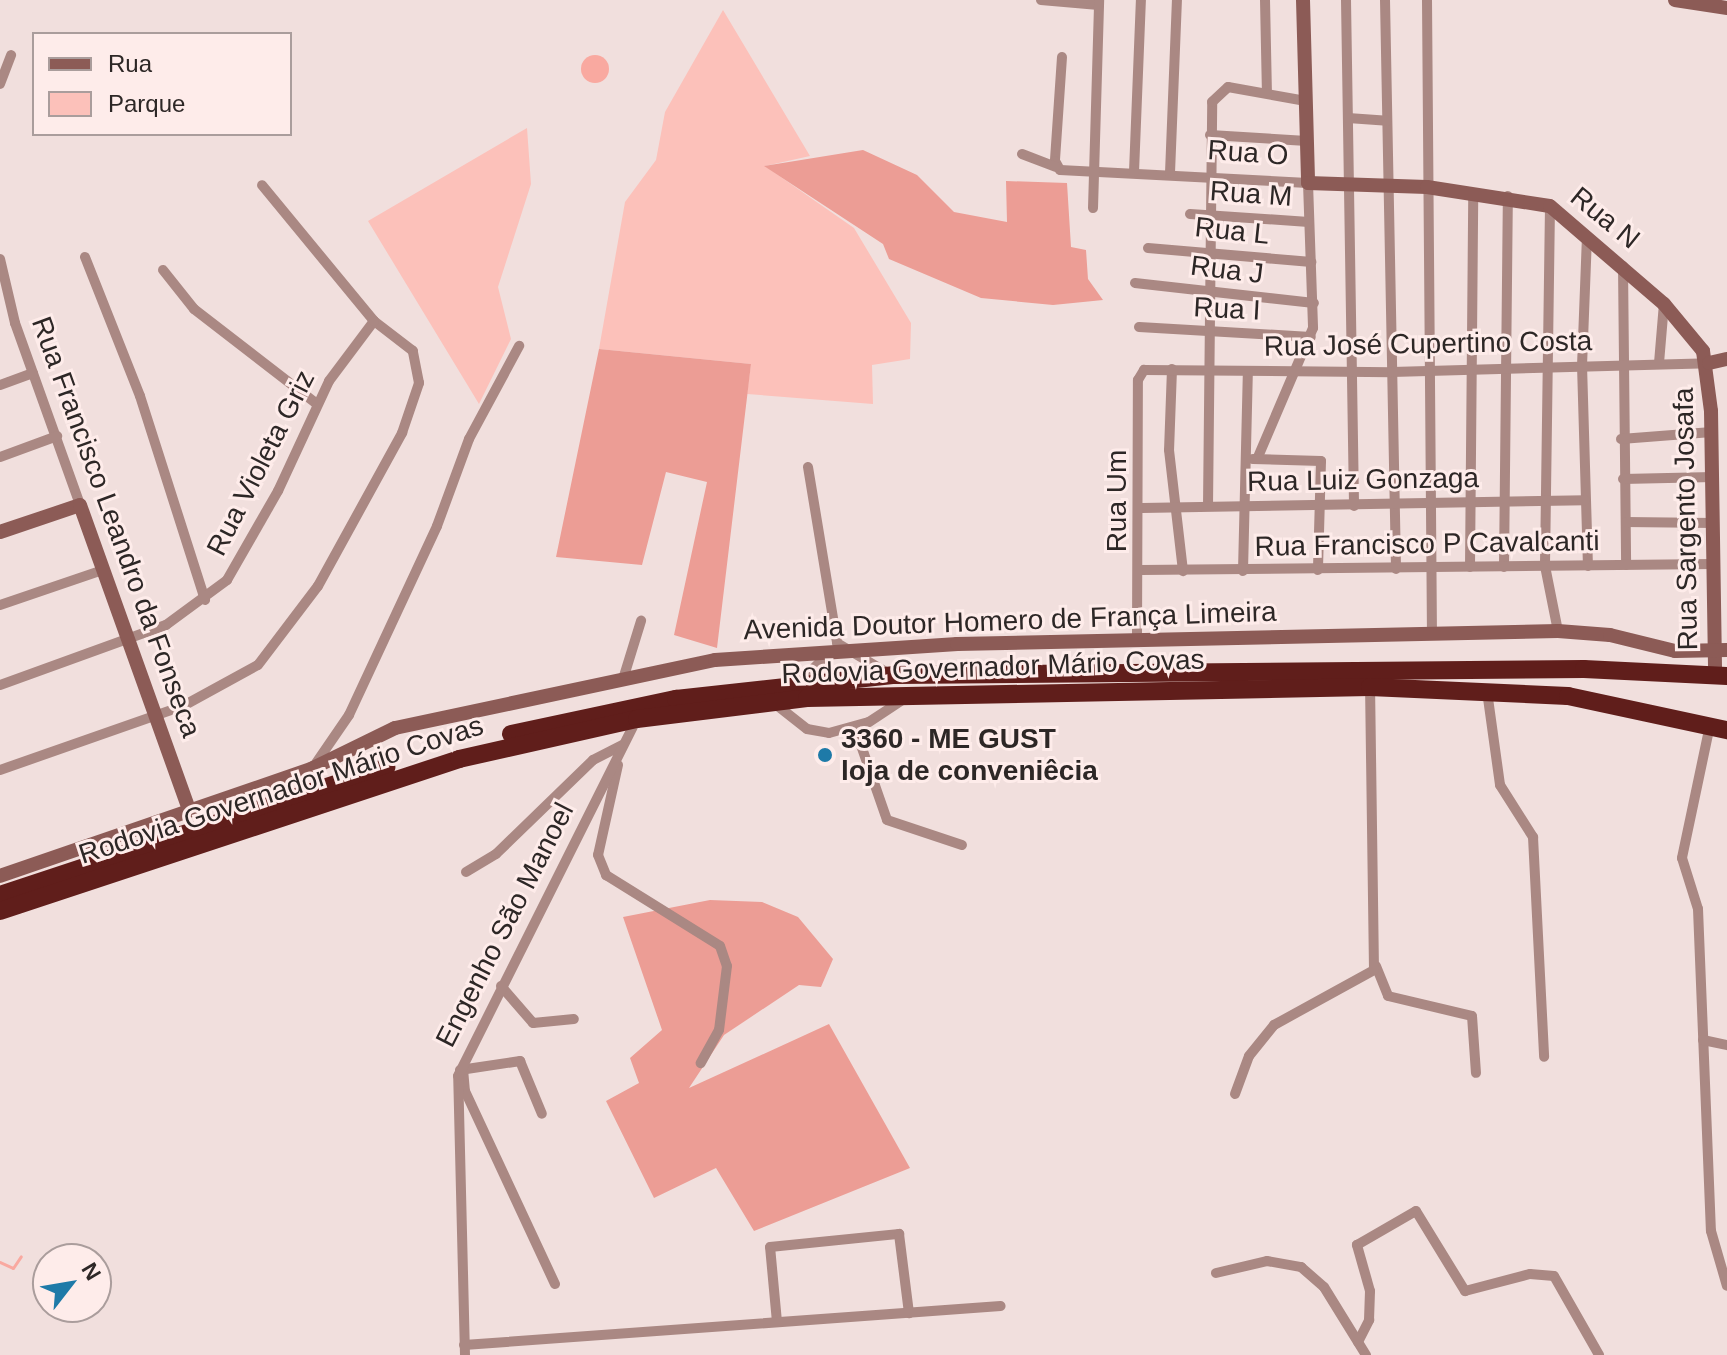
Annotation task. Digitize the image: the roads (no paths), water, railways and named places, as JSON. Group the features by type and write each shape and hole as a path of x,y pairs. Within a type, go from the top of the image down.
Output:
{"highway":[{"name":"Rodovia Governador Mário Covas","path":"0,895 464,746 633,706 895,675 1571,669 1721,675"},
{"name":"Rodovia Governador Mário Covas","path":"0,911 392,778 637,719 773,702 911,692 1370,687 1568,696 1718,728"},
{"path":"0,878 25,885"}],"main road":[{"path":"1303,0 1308,183"},
{"path":"1675,0 1727,8"},
{"name":"Rua O","path":"1308,183 1427,187"},
{"name":"Rua N","path":"1427,187 1508,196 1550,206 1587,232 1664,304 1709,363"},
{"path":"1709,363 1727,359"},
{"name":"Rua Sargento Josafa","path":"1709,363 1713,564 1721,675"},
{"path":"0,532 80,505"},
{"name":"Rua Francisco Leandro da Fonseca","path":"80,505 189,809"},
{"path":"1719,648 1727,629"},
{"name":"Avenida Doutor Homero de França Limeira","path":"0,878 189,809 313,768 395,728 624,676 715,660 838,649 1137,639 1558,631 1610,635 1675,651 1719,648"}],"street":[{"path":"1041,0 1099,2 1093,208"},
{"path":"1134,172 1141,0"},
{"path":"1170,173 1177,0"},
{"path":"1265,0 1267,93"},
{"path":"1346,0 1354,506"},
{"path":"1385,0 1396,569"},
{"path":"1427,0 1429,371 1434,503 1432,633"},
{"path":"0,84 11,55"},
{"path":"1022,154 1061,168 1062,57"},
{"path":"1208,506 1209,176 1215,94 1236,87 1306,101"},
{"path":"1348,118 1387,121"},
{"path":"1210,135 1307,141"},
{"name":"Rua O","path":"1061,168 1308,183"},
{"path":"1257,459 1311,337 1314,303 1308,183"},
{"path":"0,770 156,717 258,665 294,624 402,433 419,383 413,351 374,321 262,185"},
{"path":"1470,567 1469,369 1473,193"},
{"path":"1504,567 1509,501 1508,196"},
{"path":"1550,206 1545,566 1558,631"},
{"name":"Rua M","path":"1190,214 1309,222"},
{"path":"1587,232 1582,365 1588,566"},
{"name":"Rua L","path":"1148,248 1311,262"},
{"path":"85,257 140,396 205,600"},
{"name":"Rua Francisco Leandro da Fonseca","path":"0,259 33,373 80,505"},
{"path":"1623,264 1621,439 1626,565"},
{"path":"163,270 194,309 317,404"},
{"name":"Rua J","path":"1135,283 1314,303"},
{"path":"1659,363 1664,304"},
{"name":"Rua Violeta Griz","path":"0,685 127,641 205,600 246,552 317,404 374,321"},
{"name":"Rua I","path":"1139,327 1311,337"},
{"path":"313,768 349,715 437,526 469,439 519,346"},
{"name":"Rua José Cupertino Costa","path":"1149,369 1392,372 1709,363"},
{"name":"Rua Um","path":"1137,639 1142,508 1138,380 1149,369"},
{"path":"1172,369 1169,450 1183,571"},
{"path":"1243,571 1248,371"},
{"path":"0,385 33,373"},
{"path":"1621,439 1712,432"},
{"path":"0,457 57,436"},
{"path":"1244,459 1316,458 1322,470 1317,507 1318,570"},
{"path":"808,467 838,649"},
{"path":"1623,479 1713,477"},
{"name":"Rua Luiz Gonzaga","path":"1142,508 1585,500"},
{"path":"1626,522 1713,523"},
{"name":"Rua Francisco P Cavalcanti","path":"1141,570 1713,564"},
{"path":"0,605 103,570"},
{"path":"624,676 641,621"},
{"path":"838,649 895,675"},
{"path":"796,687 838,649"},
{"path":"1370,687 1375,964 1388,996 1472,1016 1476,1073"},
{"path":"1487,691 1500,785 1533,837 1544,1057"},
{"path":"773,702 807,729 855,728 911,692"},
{"name":"Engenho São Manoel","path":"464,1350 462,1069 637,719"},
{"path":"855,728 887,820 962,845"},
{"path":"1718,728 1682,858 1698,909 1711,1231 1727,1286"},
{"path":"466,872 518,834 593,760 624,744"},
{"path":"624,744 598,855 606,875 720,946 727,966 724,1001 719,1030 701,1063"},
{"path":"1235,1094 1249,1056 1274,1025 1366,980 1375,964"},
{"path":"501,986 533,1023 574,1019"},
{"path":"1703,1040 1727,1045"},
{"path":"542,1114 520,1061 462,1069 469,1101 555,1284"},
{"path":"1358,1342 1370,1302 1357,1245 1416,1211 1465,1291 1530,1274 1554,1276 1599,1355"},
{"path":"777,1322 770,1247 899,1234 909,1313"},
{"path":"1216,1273 1267,1261 1301,1267 1324,1287 1366,1355"},
{"path":"464,1350 1001,1306"}],"waterway":[{"path":"0,1262 13,1268 21,1256"}],"place":[{"name":"3360 - ME GUST loja de conveniêcia","path":"825,755"}]}
